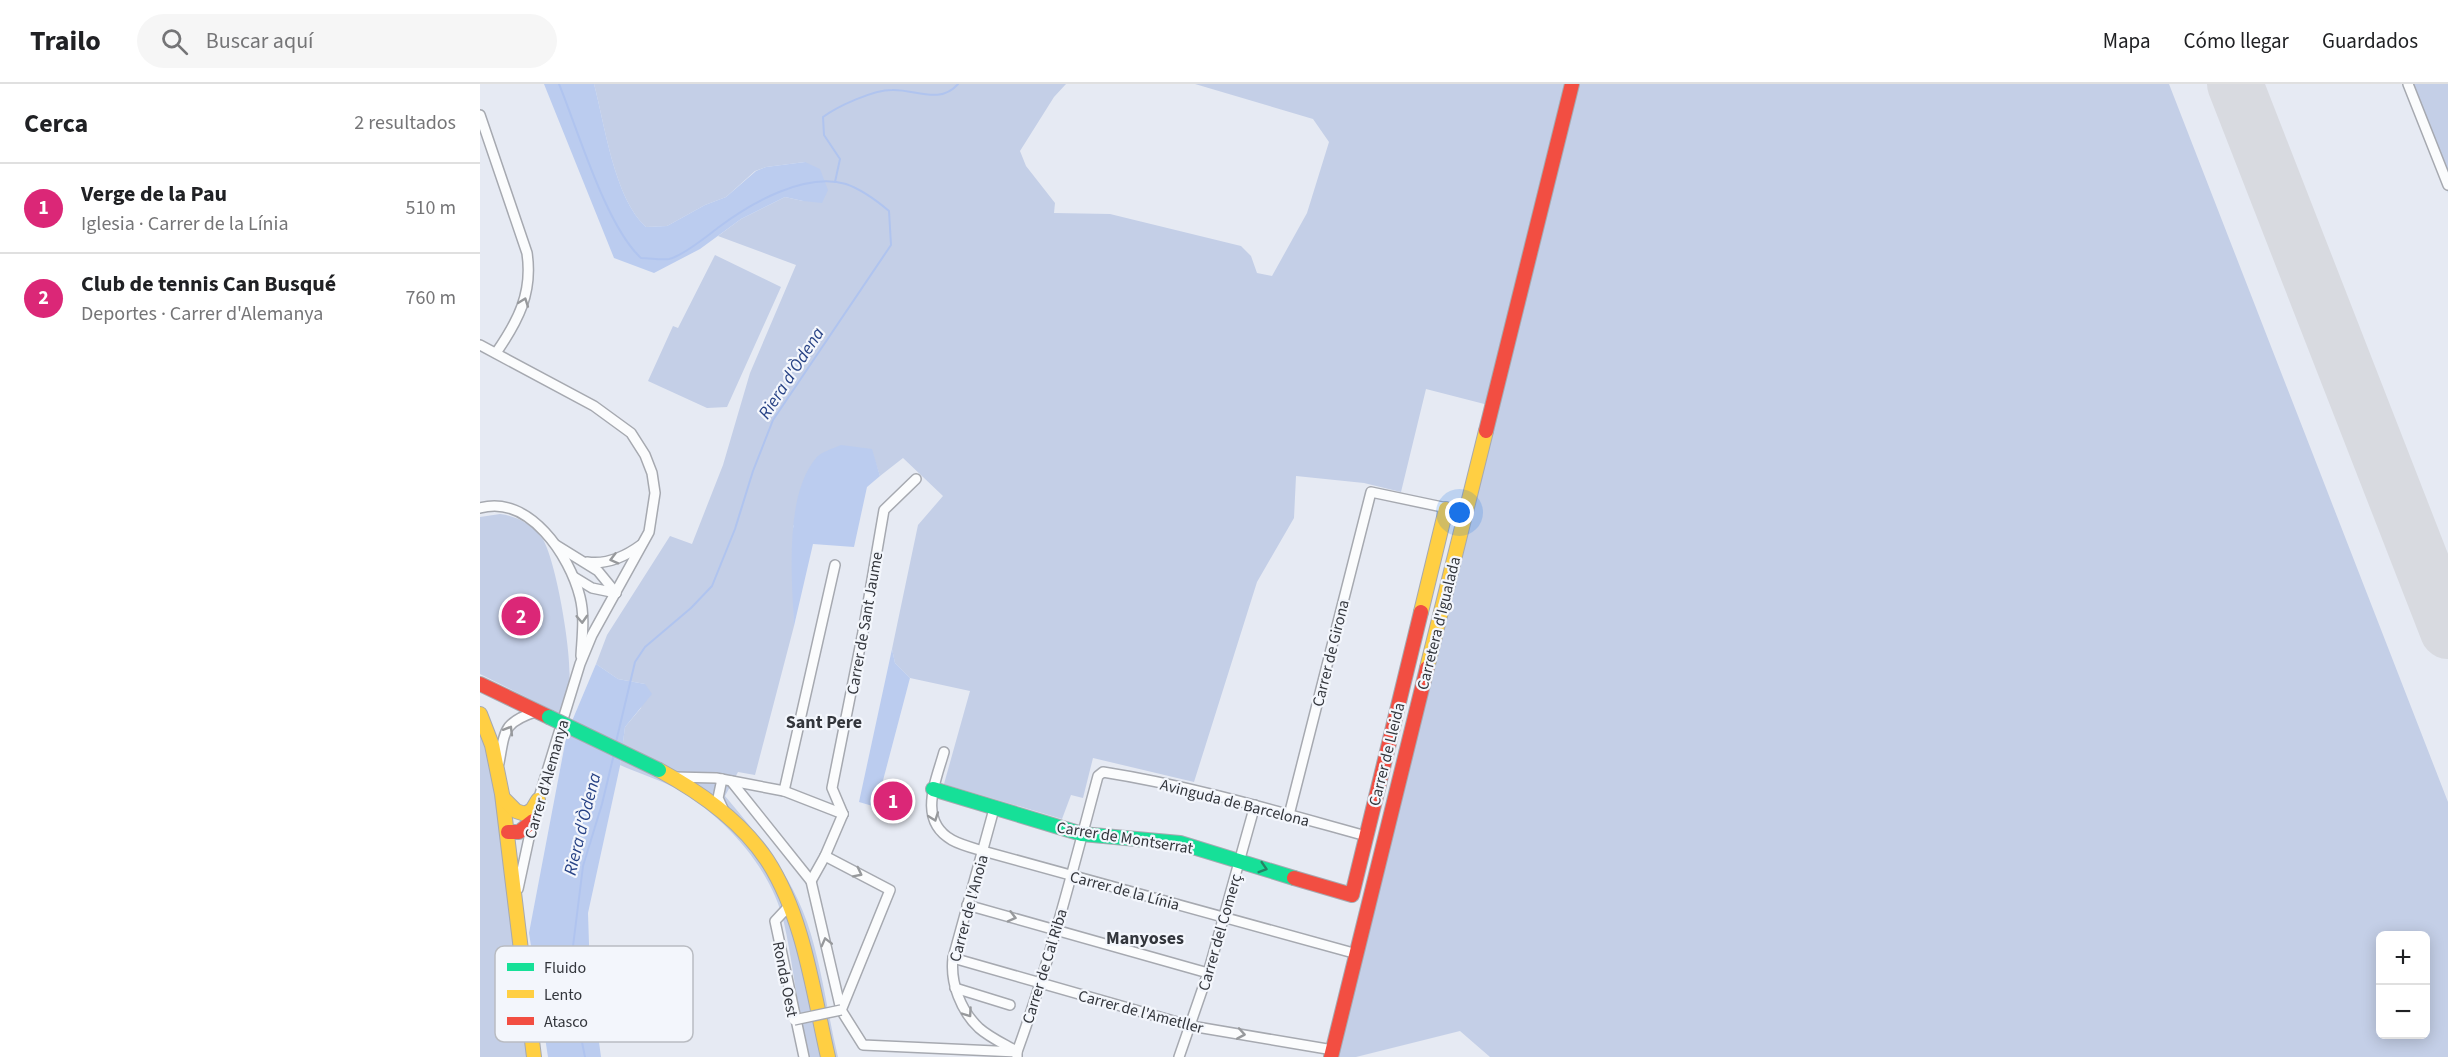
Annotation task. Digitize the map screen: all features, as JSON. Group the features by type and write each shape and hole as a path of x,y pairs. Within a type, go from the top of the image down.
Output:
{"street":[{"name":"Carretera d'Igualada","path":"1332,1054 1572,84"},
{"path":"2409,84 2448,186"},
{"path":"480,115 527,253 530,272 527,295 515,323 496,353"},
{"name":"Carrer d'Alemanya","path":"480,345 594,405 631,434 645,455 652,473 655,493 649,532 592,635 580,664 538,800"},
{"name":"Carrer de Sant Jaume","path":"843,814 832,789 864,632 884,510 916,479"},
{"name":"Carrer de Girona","path":"1289,815 1371,492 1446,509"},
{"name":"Carrer d'Alemanya","path":"480,508 516,509 529,517 554,543 598,571 616,593"},
{"path":"1446,509 1466,512"},
{"name":"Carrer de Lleida","path":"1352,895 1446,509"},
{"name":"Carrer d'Alemanya","path":"554,543 572,576 580,599 583,615 580,664"},
{"path":"582,561 595,563 607,561 624,556 643,544"},
{"path":"784,791 835,565"},
{"path":"572,576 592,588 616,593"},
{"path":"480,684 674,777 724,813 768,861 789,906 828,1057"},
{"path":"480,714 491,736 498,765 522,946"},
{"path":"498,765 505,733 518,717 544,714"},
{"name":"Carrer de la Línia","path":"944,752 930,804 932,818 940,830 952,840 982,851 1356,954"},
{"name":"Avinguda de Barcelona","path":"1103,772 1130,776 1255,805 1366,836"},
{"name":"Carrer de Cal Riba","path":"1019,1055 1042,984 1098,776 1103,772"},
{"path":"674,777 726,780 784,791 843,814 825,856 811,881"},
{"path":"724,813 718,798 726,780"},
{"path":"726,780 811,881 842,1010 863,1045 1019,1055"},
{"name":"Carrer de Montserrat","path":"933,789 1082,834 1180,843 1352,895"},
{"path":"503,798 516,811 529,817"},
{"path":"508,832 529,817 538,800"},
{"name":"Carrer del Comerç","path":"1179,1057 1208,973 1255,805"},
{"name":"Carrer de l'Anoia","path":"994,809 953,958 951,974 964,1009 980,1028 1019,1055"},
{"name":"Carrer d'Alemanya","path":"516,895 529,817"},
{"path":"825,856 890,890 842,1010"},
{"path":"967,905 1208,973"},
{"name":"Ronda Oest","path":"789,906 775,921 794,1020 804,1057"},
{"path":"521,937 525,946"},
{"name":"Carrer de l'Ametller","path":"953,958 1191,1026 1312,1047 1332,1054"},
{"path":"955,988 1010,1005"},
{"path":"794,1020 842,1010"},
{"path":"532,1042 534,1057"},
{"path":"541,1042 543,1057"},
{"path":"1310,1057 1312,1047"}],"shaded area":[{"path":"544,84 594,84 618,180 635,214 646,227 667,226 705,205 726,197 756,171 766,167 805,162 820,169 828,190 822,203 785,197 741,219 700,249 654,273 614,258"},
{"path":"594,84 1066,84 1054,97 1020,151 1026,166 1055,203 1054,213 1110,214 1241,246 1251,256 1257,273 1272,276 1307,213 1329,142 1313,119 1195,84 2169,84 2448,802 2448,1057 1490,1057 1460,1031 1356,1057 1336,1057 1353,998 1496,407 1426,389 1401,492 1364,483 1296,476 1294,518 1257,582 1194,782 1093,758 1083,798 1071,795 1062,819 944,784 970,691 910,678 895,663 892,649 918,525 943,496 903,458 880,476 871,449 793,526 794,626 755,775 738,772 725,796 761,840 782,871 792,887 807,922 838,1057 810,1057 784,923 778,902 768,882 743,845 711,813 675,788 620,765 625,727 641,708 645,684 618,679 596,664 607,635 670,536 692,544 723,465 750,373 796,265 718,236 741,219 785,197 803,201 805,162 766,167 755,171 726,197 705,205 667,226 646,227 626,198 618,180"},
{"path":"2404,84 2448,84 2448,193 2408,93"},
{"path":"715,255 781,287 727,407 707,408 648,381 673,326 678,328"},
{"path":"841,445 872,449 880,476 867,487 854,547 813,544 794,626 792,539 799,494 806,474 816,458"},
{"path":"500,514 523,522 538,533 553,566 562,609 570,671 560,714 480,674 480,517"},
{"path":"892,649 895,663 910,678 876,807 859,802"},
{"path":"596,664 618,679 645,684 652,694 625,727 620,766 588,913 589,946 531,946 529,933 567,733"},
{"path":"480,732 490,761 495,792 514,946 495,946 495,1042 525,1042 527,1057 480,1057"},
{"path":"546,1042 599,1042 601,1057 548,1057"}],"waterway":[{"name":"Riera d'Òdena","path":"559,84 605,201 616,224 641,258 669,259 675,257 747,208 779,192 813,182 830,181 846,184 858,189 889,211 891,245 773,420 753,471 735,529 712,586 691,608 645,647 635,662 616,742"},
{"path":"835,182 840,159 824,135 823,117 837,108 875,93 901,90 935,95 943,94 958,84"},
{"name":"Riera d'Òdena","path":"573,946 583,866 614,754"},
{"name":"Riera d'Òdena","path":"582,1042 585,1057"}],"runway":[{"path":"2235,84 2448,631"}],"traffic: fast":[{"path":"549,717 659,770"},
{"path":"933,789 1082,834 1180,843 1294,878"}],"traffic: slow":[{"path":"1427,668 1486,431"},
{"path":"1421,612 1446,509"},
{"path":"480,714 492,745 502,794 520,946"},
{"path":"659,770 690,788 732,820 757,846 780,882 799,930 828,1057"},
{"path":"503,798 516,811 525,814 532,810 538,800"},
{"path":"532,1042 534,1057"}],"traffic: jam":[{"path":"1486,431 1572,84"},
{"path":"1294,878 1352,895 1421,612"},
{"path":"1331,1057 1427,668"},
{"path":"480,684 549,717"},
{"path":"508,832 519,832 533,821"}],"place":[{"name":"Club de tennis Can Busqué","path":"521,616"},
{"name":"Verge de la Pau","path":"893,801"}],"district":[{"name":"Sant Pere","path":"824,722"},
{"name":"Manyoses","path":"1145,938"}]}
